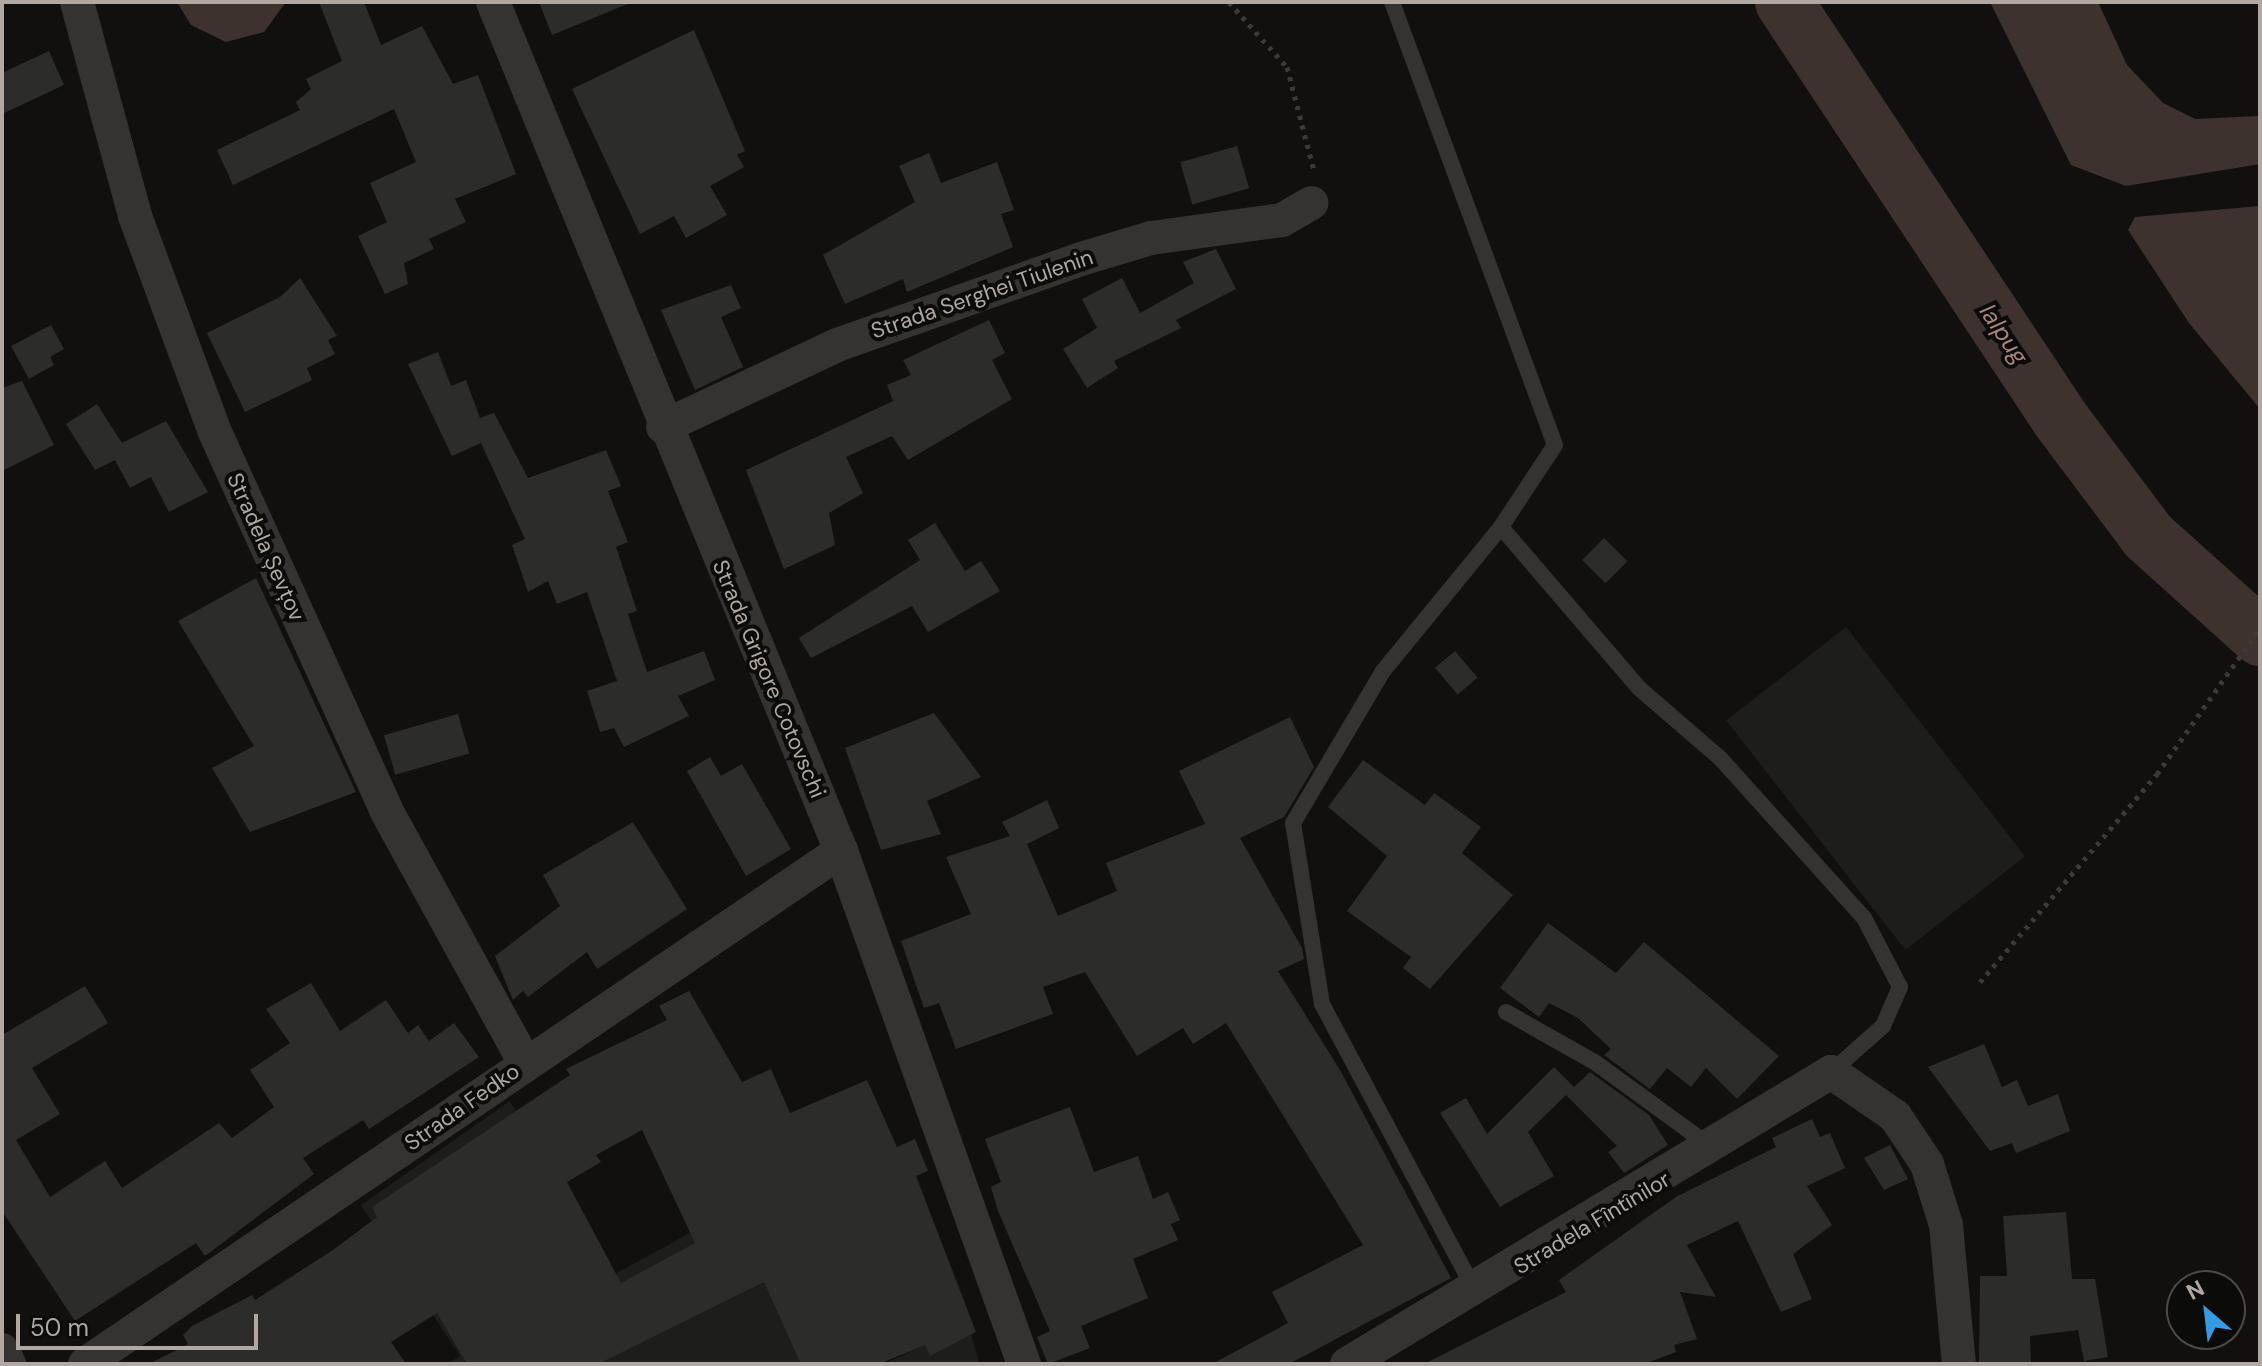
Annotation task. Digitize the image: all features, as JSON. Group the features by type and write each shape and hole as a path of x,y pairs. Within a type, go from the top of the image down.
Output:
{"street":[{"name":"Stradela Șevțov","path":"77,2 135,216 214,430 386,810 525,1063"},
{"name":"Strada Grigore Cotovschi","path":"493,2 663,427 841,851 1024,1364"},
{"name":"Strada Serghei Tiulenin","path":"663,427 837,345 1081,259 1151,238 1282,220 1312,203"},
{"name":"Strada Fedko","path":"85,1364 841,851"},
{"name":"Stradela Fîntînilor","path":"1347,1364 1475,1293 1714,1149 1831,1072"},
{"path":"1831,1072 1895,1116 1927,1164 1946,1225 1959,1364"},
{"path":"2,1350 9,1364"}],"lane":[{"path":"1392,2 1555,445 1501,527 1383,671 1293,823 1322,1004 1475,1293"},
{"path":"1501,527 1640,689 1720,758 1864,918 1900,987 1883,1026 1831,1072"},
{"path":"1506,1012 1596,1063 1714,1149"}],"path":[{"path":"1229,2 1287,67 1317,187 1312,203"},
{"path":"1980,982 2157,774 2260,628"}],"shaded area":[{"path":"177,2 286,2 264,32 226,42 191,25"},
{"path":"1990,2 2098,2 2127,65 2163,103 2195,119 2260,116 2260,164 2126,186 2071,165"},
{"path":"2260,206 2260,409 2189,323 2128,230 2135,217"},
{"path":"1846,627 2025,856 1905,950 1726,721"},
{"path":"510,1101 613,1275 721,1216 818,1364 447,1364 460,1356 361,1205"},
{"path":"968,1324 980,1364 884,1364"}],"building":[{"path":"319,2 364,2 381,45 422,26 453,84 478,75 516,174 455,199 466,222 429,239 434,249 404,263 408,284 385,294 358,236 387,222 370,183 416,162 394,109 233,185 217,150 300,110 296,102 311,89 306,79 342,61"},
{"path":"539,2 630,2 630,3 552,35"},
{"path":"694,30 745,151 737,155 744,167 710,186 727,215 686,238 674,216 640,234 572,89"},
{"path":"49,51 64,85 2,114 2,73"},
{"path":"1237,146 1249,188 1192,205 1180,162"},
{"path":"929,153 941,183 997,162 1014,210 1001,214 1013,247 907,292 903,279 845,304 823,255 915,202 899,166"},
{"path":"1216,249 1236,289 1176,320 1181,328 1114,361 1118,368 1087,388 1063,349 1097,328 1082,299 1122,278 1140,313 1194,283 1183,262"},
{"path":"300,278 337,336 328,340 335,354 307,368 312,380 245,412 207,333 280,297"},
{"path":"731,285 741,308 721,317 743,367 695,390 661,310"},
{"path":"989,320 1005,353 992,360 1012,399 908,460 892,436 846,457 863,493 829,513 835,545 784,569 746,470 893,401 887,385 911,375 903,360"},
{"path":"51,325 64,349 50,357 54,365 29,379 11,346"},
{"path":"438,352 451,386 466,380 480,418 494,413 528,478 606,450 621,486 608,491 628,542 616,547 637,611 628,614 647,672 704,651 715,680 678,696 689,716 624,747 614,728 600,732 587,691 617,681 587,592 557,604 548,581 528,592 512,545 525,539 481,443 452,456 408,364"},
{"path":"22,381 54,445 2,471 2,388"},
{"path":"97,404 122,443 166,421 208,492 169,512 151,477 130,488 115,460 95,470 66,424"},
{"path":"935,523 965,571 981,561 1000,591 928,632 912,606 811,658 799,638 920,560 908,540"},
{"path":"1604,538 1627,561 1605,583 1582,560"},
{"path":"256,578 356,792 250,832 212,768 254,746 178,621"},
{"path":"1455,651 1477,678 1458,695 1435,668"},
{"path":"934,713 981,777 927,801 941,834 881,850 845,748"},
{"path":"458,714 469,753 395,775 384,735"},
{"path":"1290,717 1314,767 1284,817 1240,838 1302,948 1304,959 1278,971 1340,1070 1451,1278 1289,1364 1212,1364 1288,1323 1272,1292 1363,1245 1226,1023 1193,1044 1183,1028 1137,1056 1085,972 1043,987 1053,1014 956,1049 939,1003 924,1008 901,941 971,914 946,857 1010,836 1002,822 1047,800 1059,828 1027,844 1058,916 1117,891 1106,863 1205,824 1179,771"},
{"path":"710,757 721,776 742,764 791,849 746,876 687,771"},
{"path":"1363,760 1425,805 1434,793 1481,827 1462,853 1513,895 1430,989 1403,968 1411,957 1347,911 1387,856 1328,807"},
{"path":"633,822 687,909 597,969 587,952 528,997 523,991 513,1000 495,956 560,906 543,875"},
{"path":"1548,923 1616,973 1644,942 1779,1056 1737,1099 1706,1068 1691,1087 1667,1068 1650,1089 1604,1055 1611,1049 1578,1018 1549,1003 1539,1017 1500,988"},
{"path":"311,983 340,1031 386,1000 408,1033 418,1025 429,1041 454,1023 479,1057 369,1129 363,1120 303,1158 314,1174 205,1256 196,1243 75,1321 2,1211 2,1035 85,986 108,1023 32,1068 60,1114 16,1140 50,1197 105,1161 122,1188 219,1123 232,1138 274,1107 250,1070 290,1043 266,1009"},
{"path":"689,991 742,1082 771,1069 790,1113 867,1080 897,1147 915,1139 928,1171 916,1176 976,1332 930,1356 925,1345 879,1364 801,1364 764,1282 598,1364 467,1364 437,1313 391,1342 406,1364 149,1364 188,1344 183,1335 192,1326 252,1295 255,1300 333,1250 377,1217 372,1207 570,1075 566,1069 667,1020 659,1006","holes":["642,1130 695,1243 621,1283 567,1182 601,1162 596,1155"]},
{"path":"1984,1044 2002,1087 2017,1080 2028,1106 2058,1094 2070,1131 2016,1153 2012,1143 1990,1151 1928,1067"},
{"path":"1554,1067 1574,1087 1590,1072 1649,1115 1668,1145 1624,1173 1608,1152 1617,1146 1566,1095 1528,1132 1554,1176 1500,1207 1440,1113 1466,1098 1487,1134"},
{"path":"1070,1107 1094,1172 1138,1156 1153,1199 1168,1192 1180,1220 1171,1224 1178,1240 1133,1259 1148,1298 1081,1326 1090,1348 1048,1364 1037,1337 1050,1331 998,1211 991,1187 1001,1182 985,1139"},
{"path":"1812,1119 1820,1137 1830,1133 1845,1168 1807,1186 1832,1225 1793,1254 1812,1299 1781,1312 1738,1221 1687,1245 1716,1297 1680,1292 1697,1339 1674,1345 1676,1352 1644,1364 1424,1364 1566,1292 1559,1280 1676,1197 1776,1147 1772,1138"},
{"path":"1890,1145 1908,1179 1884,1190 1864,1158"},
{"path":"2066,1212 2072,1279 2095,1279 2108,1357 2084,1361 2078,1330 2030,1336 2031,1364 1979,1364 1980,1276 2007,1276 2003,1216"}],"waterway":[{"name":"Ialpug","path":"1784,2 2061,420 2148,536 2260,637"}]}
